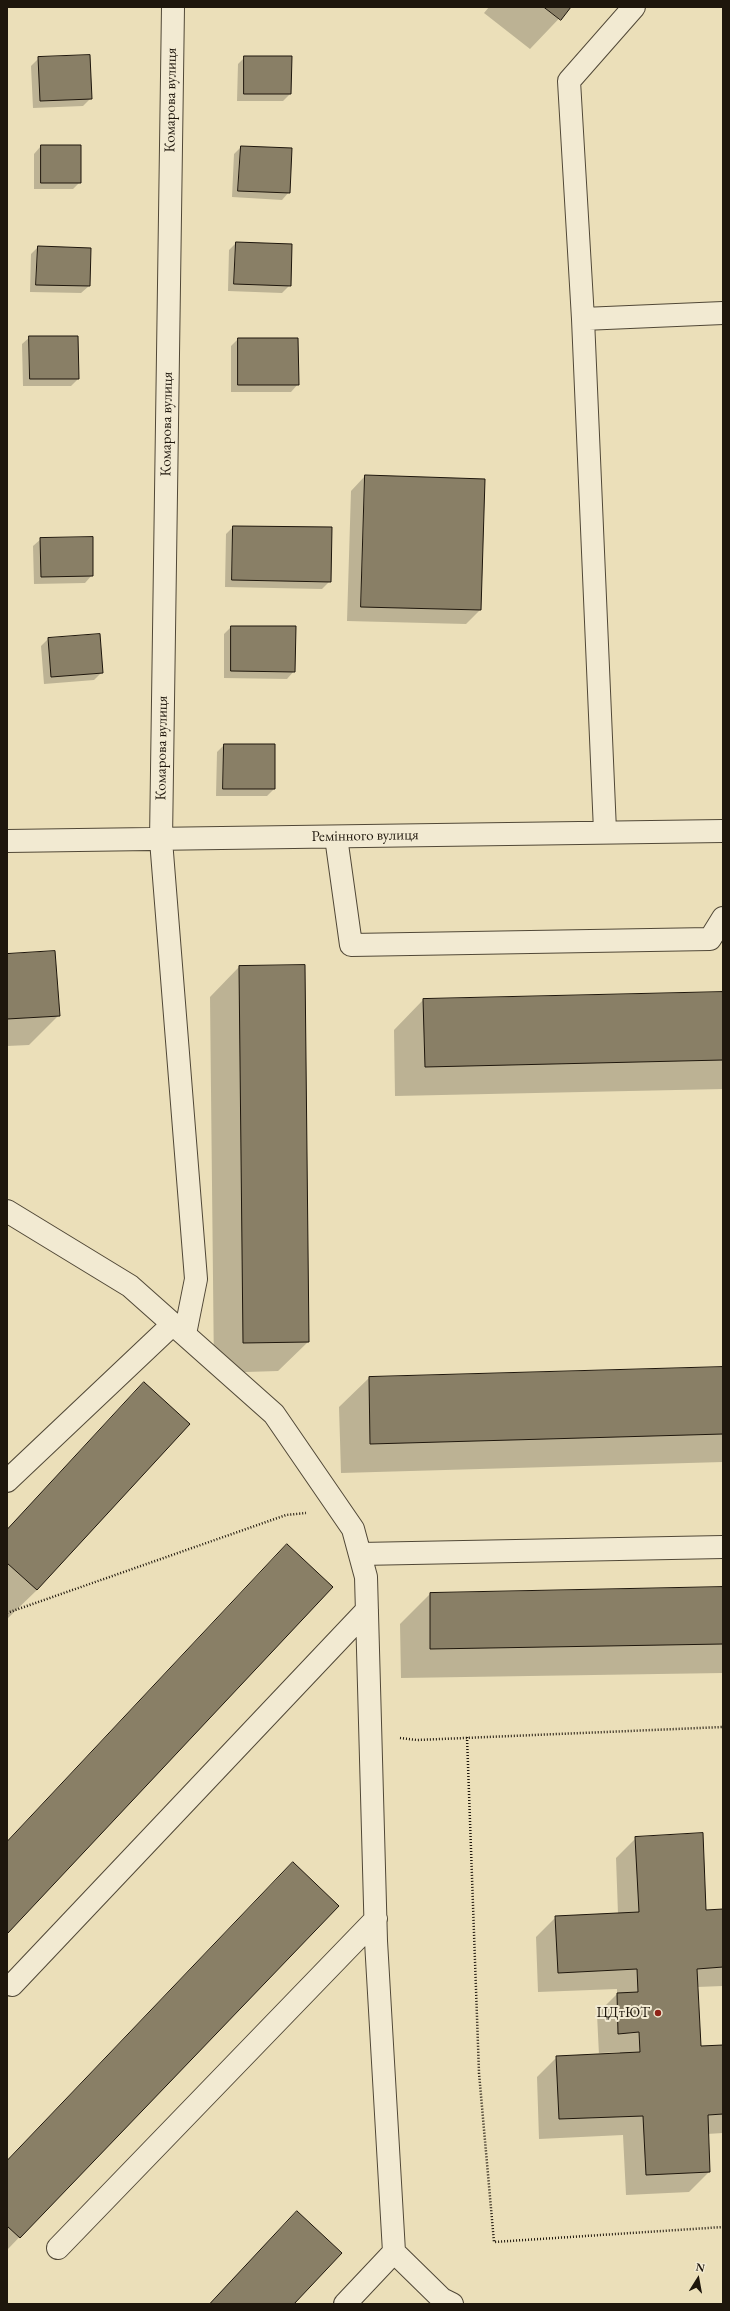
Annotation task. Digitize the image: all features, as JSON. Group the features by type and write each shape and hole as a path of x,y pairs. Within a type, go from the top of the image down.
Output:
{"street":[{"name":"Комарова вулиця","path":"173,7 161,840 196,1279 179,1329"},
{"path":"605,831 583,319 570,81 634,7"},
{"path":"583,319 723,313"},
{"name":"Ремінного вулиця","path":"7,841 161,840 605,831 723,831"},
{"path":"336,836 351,945 710,939 723,918"},
{"path":"7,1211 130,1286 274,1414 353,1529 366,1577 376,1919 394,2252 442,2299 452,2304"},
{"path":"7,1481 179,1329"},
{"path":"360,1554 723,1547"},
{"path":"12,1985 367,1610"},
{"path":"58,2248 376,1919"},
{"path":"345,2304 394,2252"}],"path":[{"path":"7,1613 286,1515 341,1511"},
{"path":"371,1735 417,1740 723,1727"},
{"path":"467,1737 479,2073 494,2242 723,2227"}],"building":[{"path":"544,7 571,7 561,20"},
{"path":"90,55 92,99 40,101 38,57"},
{"path":"244,56 292,56 291,94 244,94"},
{"path":"41,145 81,145 81,183 41,183"},
{"path":"241,146 292,148 290,193 238,191"},
{"path":"236,242 292,244 291,286 234,284"},
{"path":"38,246 91,248 90,286 36,285"},
{"path":"29,336 78,336 79,379 30,379"},
{"path":"238,338 298,338 299,385 238,385"},
{"path":"365,475 485,479 481,610 361,607"},
{"path":"233,526 332,527 331,582 232,580"},
{"path":"93,537 93,576 41,577 40,538"},
{"path":"231,626 296,626 295,672 231,671"},
{"path":"100,634 103,673 51,677 48,638"},
{"path":"224,744 275,744 275,789 223,789"},
{"path":"55,951 60,1016 7,1019 7,954"},
{"path":"305,965 309,1342 243,1343 239,966"},
{"path":"723,992 723,1060 425,1067 423,999"},
{"path":"723,1367 723,1434 370,1444 369,1377"},
{"path":"144,1382 190,1424 37,1590 7,1563 7,1530"},
{"path":"287,1544 333,1587 7,1934 7,1842"},
{"path":"723,1587 723,1644 430,1649 430,1593"},
{"name":"ЦДтЮТ","path":"703,1833 706,1910 723,1909 723,1967 697,1969 701,2046 723,2045 723,2114 708,2115 710,2172 646,2175 643,2116 559,2119 556,2056 640,2052 639,2032 618,2034 617,1993 638,1992 637,1969 558,1973 555,1916 639,1912 635,1837"},
{"path":"293,1862 339,1906 20,2238 7,2226 7,2161"},
{"path":"297,2211 342,2253 294,2304 210,2304"}],"place":[{"name":"ЦДтЮТ","path":"658,2013"}]}
